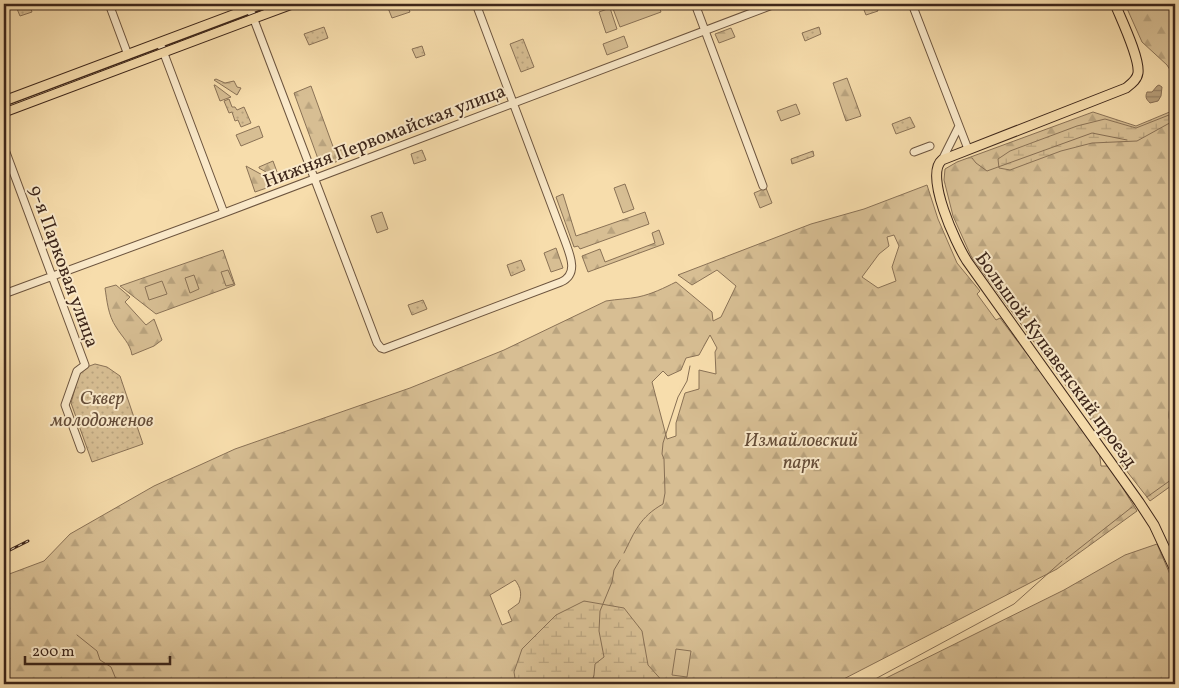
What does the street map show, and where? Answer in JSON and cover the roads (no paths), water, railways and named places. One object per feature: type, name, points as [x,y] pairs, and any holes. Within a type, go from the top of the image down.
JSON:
[{"type":"main road","points":[[4,112],[161,47],[249,6],[262,4]]},
{"type":"main road","points":[[4,101],[128,55],[161,47],[292,4]]},
{"type":"main road","points":[[942,160],[1126,88],[1135,80],[1138,73],[1137,62],[1115,4]]},
{"type":"main road","name":"Большой Купавенский проезд","points":[[942,160],[937,167],[938,180],[943,208],[956,243],[972,269],[1139,502],[1154,525],[1175,570]]},
{"type":"street","points":[[109,4],[128,55]]},
{"type":"street","points":[[249,6],[374,335],[381,348],[389,348],[561,282],[569,277],[572,272],[568,249],[476,4]]},
{"type":"street","points":[[695,4],[763,186]]},
{"type":"street","name":"Нижняя Первомайская улица","points":[[4,294],[315,179],[775,4]]},
{"type":"street","points":[[912,4],[968,149]]},
{"type":"street","points":[[161,47],[224,213]]},
{"type":"street","points":[[942,160],[959,126]]},
{"type":"street","points":[[914,152],[930,146]]},
{"type":"street","name":"9-я Парковая улица","points":[[4,147],[85,365],[77,371],[65,405],[81,449]]},
{"type":"waterway","points":[[972,158],[987,171],[1092,133],[1127,140]]},
{"type":"waterway","points":[[624,553],[643,519],[663,504],[665,493],[663,443],[678,397],[687,381],[690,366]]},
{"type":"waterway","points":[[1147,497],[1175,477]]},
{"type":"waterway","points":[[1066,559],[1132,507]]},
{"type":"waterway","points":[[591,684],[595,664],[604,657],[599,631],[600,611],[612,582],[614,570],[620,560]]},
{"type":"waterway","points":[[866,684],[1014,604],[1062,561]]},
{"type":"waterway","points":[[77,635],[97,651],[100,660],[111,667],[118,684]]},
{"type":"tram line","points":[[4,108],[279,4]]},
{"type":"railway","points":[[4,553],[28,541]]},
{"type":"park label","name":"Сквер молодоженов","points":[[102,408]]},
{"type":"park label","name":"Измайловский парк","points":[[801,450]]}]
